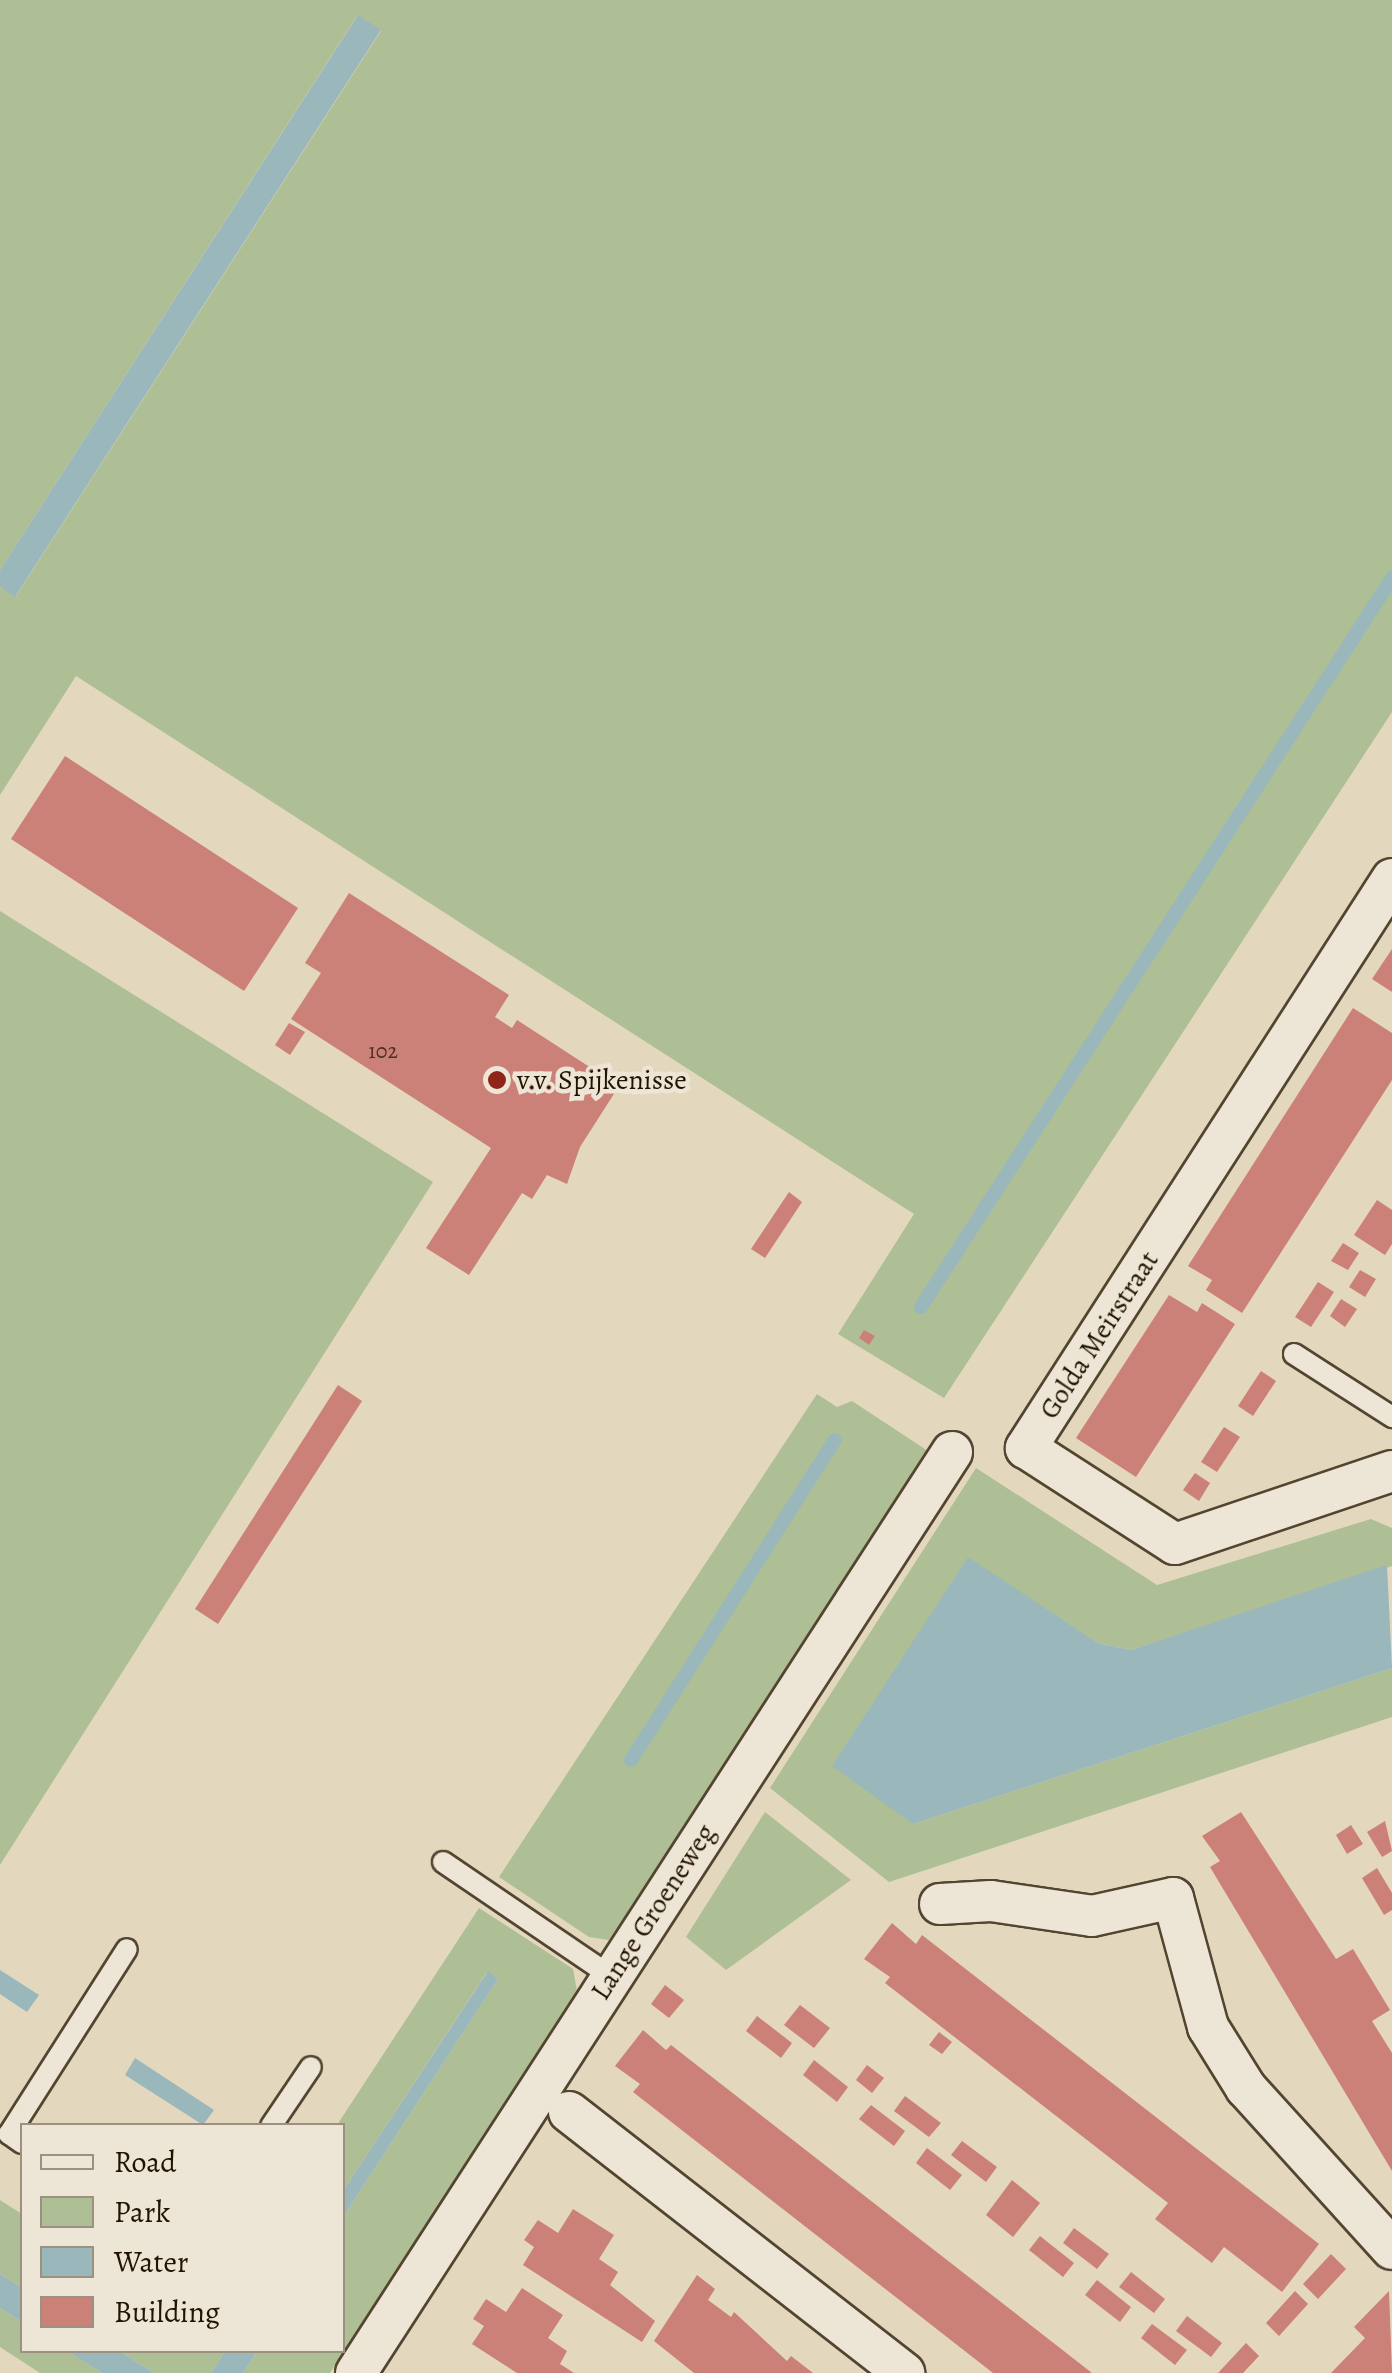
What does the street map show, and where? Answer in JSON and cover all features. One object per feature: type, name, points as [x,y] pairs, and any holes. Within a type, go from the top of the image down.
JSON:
[{"type":"street","name":"Golda Meirstraat","points":[[1392,880],[1026,1448],[1175,1544],[1392,1471]]},
{"type":"street","name":"Lange Groeneweg","points":[[356,2373],[952,1452]]},
{"type":"street","points":[[940,1904],[991,1901],[1092,1916],[1173,1898],[1208,2027],[1246,2088],[1392,2248]]},
{"type":"street","points":[[569,2112],[904,2373]]},
{"type":"lane","points":[[1294,1354],[1392,1417]]},
{"type":"lane","points":[[443,1862],[611,1976]]},
{"type":"lane","points":[[10,2135],[127,1949]]},
{"type":"lane","points":[[273,2123],[311,2066]]},
{"type":"green space","points":[[0,0],[1392,0],[1392,712],[944,1398],[838,1334],[914,1214],[76,676],[0,795],[0,587],[16,596],[381,31],[357,16],[0,570]]},
{"type":"green space","points":[[0,911],[433,1182],[0,1865]]},
{"type":"green space","points":[[817,1394],[837,1407],[852,1401],[934,1455],[630,1928],[621,1923],[609,1940],[589,1937],[499,1877]]},
{"type":"green space","points":[[976,1468],[1157,1585],[1371,1519],[1392,1528],[1392,1566],[1131,1650],[1098,1643],[968,1558],[913,1824],[1392,1668],[1392,1717],[889,1882],[770,1788]]},
{"type":"green space","points":[[765,1812],[851,1880],[726,1970],[686,1937]]},
{"type":"green space","points":[[479,1908],[573,1969],[577,1991],[345,2350],[345,2214],[498,1979],[487,1972],[345,2188],[345,2123],[338,2123]]},
{"type":"green space","points":[[0,2200],[20,2213],[20,2287],[0,2274]]},
{"type":"green space","points":[[0,2308],[20,2321],[20,2353],[70,2353],[102,2373],[40,2373],[0,2347]]},
{"type":"green space","points":[[122,2353],[224,2353],[211,2373],[154,2373]]},
{"type":"green space","points":[[256,2353],[343,2353],[330,2373],[243,2373]]},
{"type":"water","points":[[358,15],[381,30],[15,597],[0,587],[0,570]]},
{"type":"water","points":[[968,1557],[1098,1643],[1131,1650],[1387,1565],[1392,1668],[913,1824],[832,1766]]},
{"type":"water","points":[[0,1970],[39,1995],[27,2012],[0,1994]]},
{"type":"water","points":[[488,1971],[498,1979],[345,2214],[345,2188]]},
{"type":"water","points":[[135,2058],[214,2110],[204,2123],[200,2123],[125,2075]]},
{"type":"water","points":[[0,2274],[20,2287],[20,2321],[0,2308]]},
{"type":"water","points":[[70,2353],[122,2353],[154,2373],[102,2373]]},
{"type":"water","points":[[223,2353],[256,2353],[243,2373],[211,2373]]},
{"type":"building","points":[[65,756],[298,908],[244,991],[11,839]]},
{"type":"building","name":"v.v. Spijkenisse","points":[[349,893],[509,995],[495,1017],[512,1028],[517,1020],[619,1086],[580,1147],[567,1184],[547,1175],[532,1199],[522,1193],[469,1275],[426,1248],[491,1148],[291,1019],[321,973],[305,963]]},
{"type":"building","points":[[1392,949],[1392,992],[1372,979]]},
{"type":"building","points":[[1353,1008],[1392,1033],[1392,1080],[1242,1313],[1206,1290],[1212,1280],[1188,1266]]},
{"type":"building","points":[[289,1023],[305,1032],[290,1055],[275,1045]]},
{"type":"building","points":[[789,1192],[802,1202],[765,1258],[751,1249]]},
{"type":"building","points":[[1377,1200],[1392,1210],[1392,1244],[1385,1255],[1354,1235]]},
{"type":"building","points":[[1343,1243],[1359,1253],[1348,1270],[1331,1261]]},
{"type":"building","points":[[1360,1270],[1376,1279],[1365,1297],[1349,1287]]},
{"type":"building","points":[[1318,1282],[1334,1292],[1311,1327],[1295,1317]]},
{"type":"building","points":[[1169,1295],[1197,1312],[1202,1303],[1235,1324],[1136,1477],[1076,1438]]},
{"type":"building","points":[[1341,1299],[1357,1309],[1345,1327],[1330,1316]]},
{"type":"building","points":[[864,1330],[875,1336],[869,1345],[859,1338]]},
{"type":"building","points":[[1261,1371],[1276,1381],[1253,1416],[1238,1406]]},
{"type":"building","points":[[338,1385],[362,1401],[218,1624],[195,1609]]},
{"type":"building","points":[[1224,1427],[1240,1437],[1217,1472],[1201,1462]]},
{"type":"building","points":[[1195,1473],[1210,1483],[1199,1501],[1183,1490]]},
{"type":"building","points":[[1241,1812],[1336,1959],[1353,1949],[1390,2010],[1372,2021],[1392,2053],[1392,2171],[1210,1867],[1220,1861],[1202,1836]]},
{"type":"building","points":[[1385,1821],[1392,1851],[1382,1857],[1367,1832]]},
{"type":"building","points":[[1351,1825],[1363,1844],[1347,1854],[1336,1835]]},
{"type":"building","points":[[1377,1868],[1392,1893],[1392,1910],[1384,1915],[1362,1878]]},
{"type":"building","points":[[892,1923],[916,1944],[922,1935],[1319,2244],[1282,2292],[1224,2247],[1212,2263],[1155,2219],[1168,2203],[885,1983],[890,1977],[864,1959]]},
{"type":"building","points":[[665,1985],[684,2000],[669,2018],[651,2004]]},
{"type":"building","points":[[800,2005],[830,2028],[814,2048],[784,2025]]},
{"type":"building","points":[[757,2016],[792,2043],[781,2058],[746,2031]]},
{"type":"building","points":[[643,2030],[666,2050],[671,2045],[1092,2373],[993,2373],[633,2092],[640,2084],[615,2066]]},
{"type":"building","points":[[939,2032],[952,2042],[942,2054],[929,2045]]},
{"type":"building","points":[[814,2060],[848,2087],[837,2102],[803,2075]]},
{"type":"building","points":[[867,2065],[884,2078],[872,2093],[856,2080]]},
{"type":"building","points":[[905,2096],[941,2123],[929,2137],[894,2111]]},
{"type":"building","points":[[871,2105],[905,2131],[894,2146],[859,2119]]},
{"type":"building","points":[[962,2141],[997,2167],[986,2182],[951,2155]]},
{"type":"building","points":[[927,2148],[962,2175],[950,2190],[916,2163]]},
{"type":"building","points":[[1012,2180],[1040,2203],[1013,2237],[986,2215]]},
{"type":"building","points":[[573,2209],[614,2235],[599,2259],[618,2272],[610,2285],[655,2321],[642,2342],[523,2265],[534,2247],[524,2240],[538,2220],[558,2233]]},
{"type":"building","points":[[1074,2228],[1109,2254],[1097,2269],[1063,2243]]},
{"type":"building","points":[[1040,2236],[1074,2263],[1063,2277],[1029,2250]]},
{"type":"building","points":[[1331,2254],[1346,2269],[1318,2299],[1303,2284]]},
{"type":"building","points":[[1131,2272],[1165,2299],[1154,2313],[1119,2287]]},
{"type":"building","points":[[697,2275],[715,2289],[708,2300],[731,2317],[734,2312],[787,2361],[791,2356],[813,2373],[694,2373],[654,2341]]},
{"type":"building","points":[[1097,2280],[1131,2307],[1120,2322],[1085,2295]]},
{"type":"building","points":[[522,2288],[563,2315],[548,2338],[567,2351],[560,2364],[574,2373],[517,2373],[472,2344],[484,2326],[473,2319],[486,2299],[506,2312]]},
{"type":"building","points":[[1295,2291],[1308,2304],[1279,2336],[1266,2323]]},
{"type":"building","points":[[1389,2291],[1392,2373],[1331,2373],[1365,2338],[1354,2327]]},
{"type":"building","points":[[1187,2316],[1222,2343],[1211,2357],[1176,2331]]},
{"type":"building","points":[[1152,2324],[1187,2350],[1175,2365],[1141,2338]]},
{"type":"building","points":[[1246,2343],[1259,2356],[1243,2373],[1218,2373]]},
{"type":"waterway","points":[[921,1307],[1392,578]]},
{"type":"waterway","points":[[631,1760],[835,1440]]},
{"type":"place","name":"v.v. Spijkenisse","points":[[497,1080]]}]
